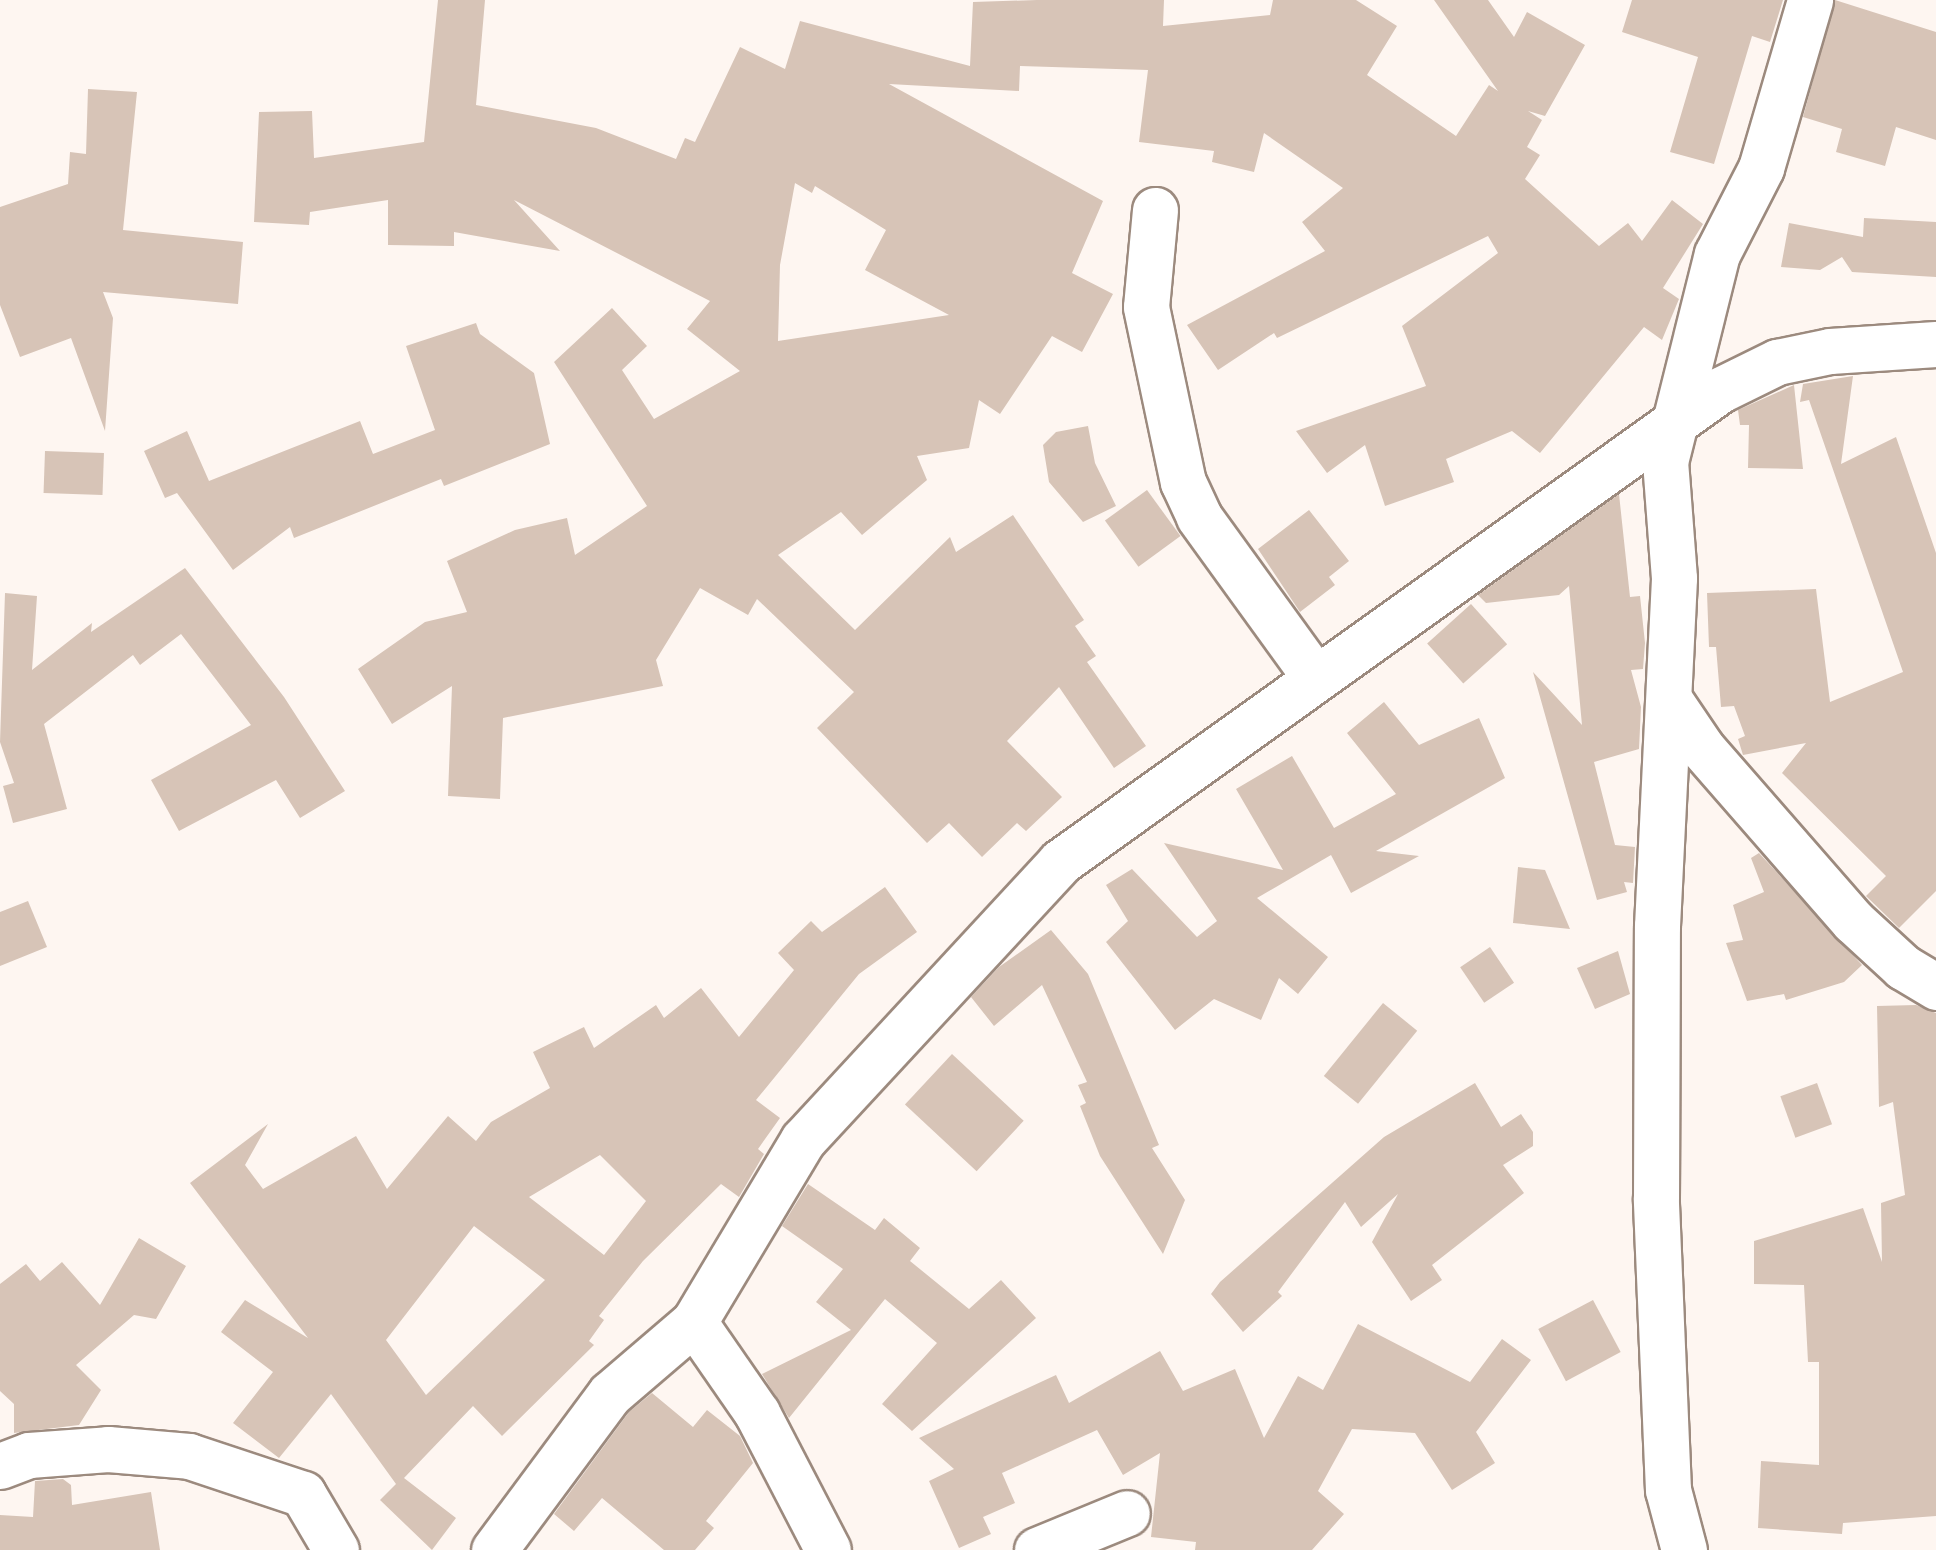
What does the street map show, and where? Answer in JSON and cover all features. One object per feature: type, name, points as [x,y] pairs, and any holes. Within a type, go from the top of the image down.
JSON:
[{"type":"street","points":[[1684,1550],[1668,1490],[1670,1414],[1656,1198],[1657,926],[1671,702],[1674,578],[1665,462],[1670,425],[1717,254],[1761,168],[1810,0]]},
{"type":"street","points":[[1155,210],[1146,307],[1183,482],[1199,516],[1314,676]]},
{"type":"street","points":[[494,1550],[610,1394],[694,1322],[803,1140],[1060,862],[1314,676],[1670,425],[1777,362],[1830,350],[1936,344]]},
{"type":"street","points":[[1671,702],[1702,748],[1853,921],[1902,967],[1936,987]]},
{"type":"street","points":[[694,1322],[757,1413],[828,1550]]},
{"type":"street","points":[[0,1466],[29,1455],[108,1448],[189,1456],[303,1494],[336,1550]]},
{"type":"street","points":[[1037,1550],[1127,1513]]},
{"type":"building","points":[[438,0],[485,0],[476,105],[596,128],[676,159],[685,138],[695,142],[740,47],[785,69],[800,21],[970,66],[973,2],[1037,0],[1164,0],[1163,26],[1270,15],[1273,0],[1356,0],[1397,26],[1367,75],[1456,136],[1489,85],[1498,91],[1434,0],[1488,0],[1514,37],[1527,12],[1585,45],[1545,116],[1528,111],[1542,120],[1527,147],[1540,155],[1525,179],[1599,246],[1628,223],[1642,241],[1672,200],[1703,224],[1663,288],[1679,299],[1662,340],[1644,327],[1540,453],[1512,431],[1446,459],[1454,482],[1385,506],[1365,445],[1327,473],[1296,431],[1426,386],[1402,326],[1498,253],[1488,236],[1277,338],[1274,333],[1218,370],[1187,325],[1325,251],[1302,222],[1343,188],[1264,133],[1254,172],[1212,162],[1214,151],[1139,142],[1148,70],[1020,66],[1019,91],[889,84],[1103,201],[1072,273],[1113,294],[1082,352],[1052,336],[1000,414],[979,400],[969,448],[917,456],[927,480],[862,535],[841,512],[778,555],[855,630],[950,537],[956,552],[1013,515],[1084,620],[1075,626],[1096,656],[1087,662],[1146,746],[1114,768],[1059,687],[1007,741],[1062,797],[1026,831],[1017,823],[982,857],[949,823],[927,843],[817,728],[854,692],[757,599],[748,615],[700,588],[656,660],[663,686],[503,718],[500,799],[448,796],[452,686],[392,724],[358,669],[425,622],[467,612],[447,561],[515,530],[567,518],[575,555],[647,506],[554,362],[612,308],[647,346],[622,370],[654,419],[740,371],[687,329],[710,301],[514,200],[560,251],[454,232],[454,246],[388,245],[388,200],[310,212],[309,225],[254,222],[259,112],[312,111],[314,158],[424,142]],"holes":[[[795,183],[812,193],[815,186],[886,230],[865,270],[949,315],[778,341],[780,265]]]},
{"type":"building","points":[[1632,0],[1783,0],[1770,42],[1752,36],[1714,164],[1670,152],[1698,57],[1622,32]]},
{"type":"building","points":[[1835,0],[1936,32],[1936,140],[1896,127],[1885,166],[1836,152],[1842,129],[1803,117]]},
{"type":"building","points":[[88,89],[137,92],[123,230],[243,242],[238,304],[103,292],[113,318],[105,431],[71,338],[20,357],[0,305],[0,207],[68,184],[70,152],[86,154]]},
{"type":"building","points":[[1864,218],[1936,222],[1936,277],[1852,272],[1842,257],[1820,270],[1781,267],[1789,223],[1863,237]]},
{"type":"building","points":[[476,323],[480,334],[534,373],[550,444],[444,486],[441,479],[294,538],[290,527],[233,570],[177,493],[165,498],[144,451],[187,431],[209,481],[360,421],[373,454],[435,430],[406,346]]},
{"type":"building","points":[[1853,376],[1841,464],[1896,437],[1936,553],[1936,891],[1899,928],[1866,896],[1886,876],[1782,773],[1806,743],[1743,755],[1738,739],[1745,736],[1734,706],[1721,707],[1716,647],[1709,647],[1707,593],[1816,589],[1830,702],[1903,672],[1809,400],[1800,402],[1803,384]]},
{"type":"building","points":[[1794,385],[1803,469],[1748,468],[1749,425],[1740,425],[1738,410]]},
{"type":"building","points":[[1088,426],[1095,463],[1116,506],[1083,522],[1049,482],[1043,445],[1056,432]]},
{"type":"building","points":[[45,451],[104,453],[102,495],[44,493]]},
{"type":"building","points":[[1147,490],[1181,536],[1138,567],[1105,521]]},
{"type":"building","points":[[1619,494],[1630,597],[1640,596],[1645,643],[1643,669],[1631,670],[1641,707],[1639,749],[1594,762],[1615,845],[1635,847],[1633,883],[1624,882],[1627,892],[1597,900],[1533,672],[1582,725],[1569,586],[1559,595],[1486,603],[1478,595]]},
{"type":"building","points":[[1309,510],[1349,561],[1329,577],[1335,585],[1300,612],[1258,549]]},
{"type":"building","points":[[185,568],[284,697],[345,791],[300,818],[276,780],[179,831],[151,780],[251,725],[181,634],[140,665],[133,655],[44,724],[67,809],[13,823],[3,786],[14,783],[0,742],[5,593],[37,596],[32,670],[92,623],[91,632]]},
{"type":"building","points":[[1471,604],[1507,644],[1463,684],[1427,643]]},
{"type":"building","points":[[1384,702],[1419,745],[1479,718],[1505,778],[1376,851],[1419,856],[1351,893],[1331,855],[1257,898],[1328,957],[1298,994],[1279,978],[1261,1020],[1214,999],[1175,1030],[1106,942],[1128,921],[1106,885],[1132,869],[1197,937],[1217,921],[1164,843],[1283,870],[1236,789],[1292,756],[1334,828],[1396,794],[1347,733]]},
{"type":"building","points":[[1759,853],[1862,965],[1844,982],[1786,1000],[1784,994],[1747,1001],[1726,943],[1743,940],[1733,905],[1764,892],[1751,858]]},
{"type":"building","points":[[1518,867],[1545,870],[1570,929],[1513,923]]},
{"type":"building","points":[[885,887],[917,932],[859,974],[756,1100],[780,1118],[758,1149],[764,1154],[739,1197],[721,1184],[643,1261],[599,1316],[604,1320],[589,1341],[594,1345],[502,1436],[473,1406],[404,1478],[456,1518],[432,1550],[380,1500],[396,1484],[331,1394],[279,1458],[233,1423],[273,1372],[221,1332],[245,1300],[308,1338],[190,1183],[268,1124],[245,1165],[263,1189],[356,1136],[387,1189],[448,1116],[476,1141],[491,1122],[550,1088],[533,1052],[584,1027],[594,1048],[656,1005],[664,1018],[701,988],[739,1037],[794,970],[778,953],[811,921],[822,932]],"holes":[[[600,1155],[646,1201],[604,1255],[529,1197]],[[474,1226],[545,1280],[426,1395],[386,1340]]]},
{"type":"building","points":[[28,901],[47,947],[0,966],[0,912]]},
{"type":"building","points":[[1051,930],[1088,974],[1159,1145],[1152,1148],[1185,1200],[1163,1254],[1100,1156],[1080,1106],[1086,1103],[1078,1085],[1087,1082],[1042,985],[994,1026],[971,997],[999,967]]},
{"type":"building","points":[[1490,947],[1514,983],[1484,1003],[1460,967]]},
{"type":"building","points":[[1618,951],[1630,994],[1595,1009],[1577,968]]},
{"type":"building","points":[[1383,1003],[1417,1031],[1358,1104],[1324,1076]]},
{"type":"building","points":[[1916,1005],[1936,1013],[1936,1516],[1843,1523],[1842,1534],[1758,1528],[1761,1461],[1819,1465],[1819,1362],[1808,1362],[1804,1285],[1754,1284],[1754,1241],[1863,1208],[1882,1262],[1881,1203],[1905,1195],[1893,1102],[1879,1107],[1877,1006]]},
{"type":"building","points":[[952,1054],[1024,1121],[977,1171],[905,1104]]},
{"type":"building","points":[[1475,1083],[1501,1127],[1521,1114],[1533,1132],[1533,1146],[1503,1165],[1524,1193],[1432,1265],[1442,1280],[1411,1301],[1372,1242],[1398,1194],[1361,1227],[1345,1202],[1278,1292],[1282,1296],[1243,1332],[1211,1294],[1220,1282],[1384,1137]]},
{"type":"building","points":[[1817,1083],[1832,1124],[1795,1138],[1780,1096]]},
{"type":"building","points":[[808,1184],[875,1230],[884,1218],[920,1248],[910,1261],[969,1309],[1001,1280],[1036,1318],[912,1431],[882,1404],[937,1343],[885,1299],[789,1418],[762,1374],[851,1330],[816,1302],[843,1269],[782,1226]]},
{"type":"building","points":[[139,1238],[186,1266],[156,1319],[134,1315],[76,1365],[101,1390],[79,1425],[14,1433],[14,1404],[0,1391],[0,1284],[26,1264],[40,1281],[62,1262],[100,1305]]},
{"type":"building","points":[[1593,1300],[1621,1352],[1566,1381],[1538,1329]]},
{"type":"building","points":[[1358,1324],[1470,1382],[1502,1339],[1531,1360],[1476,1432],[1495,1463],[1452,1490],[1415,1433],[1352,1429],[1318,1491],[1344,1514],[1312,1550],[1195,1550],[1196,1542],[1151,1537],[1160,1453],[1123,1475],[1097,1430],[1002,1473],[1015,1503],[983,1517],[991,1534],[959,1548],[929,1481],[954,1469],[919,1438],[1056,1375],[1069,1403],[1160,1351],[1183,1391],[1235,1369],[1264,1438],[1298,1376],[1323,1390]]},
{"type":"building","points":[[652,1393],[693,1427],[707,1410],[740,1436],[753,1463],[706,1521],[714,1528],[695,1550],[664,1550],[602,1498],[574,1531],[554,1514],[629,1412]]},
{"type":"building","points":[[63,1479],[71,1485],[72,1505],[151,1492],[160,1550],[0,1550],[0,1515],[33,1517],[35,1481]]}]
